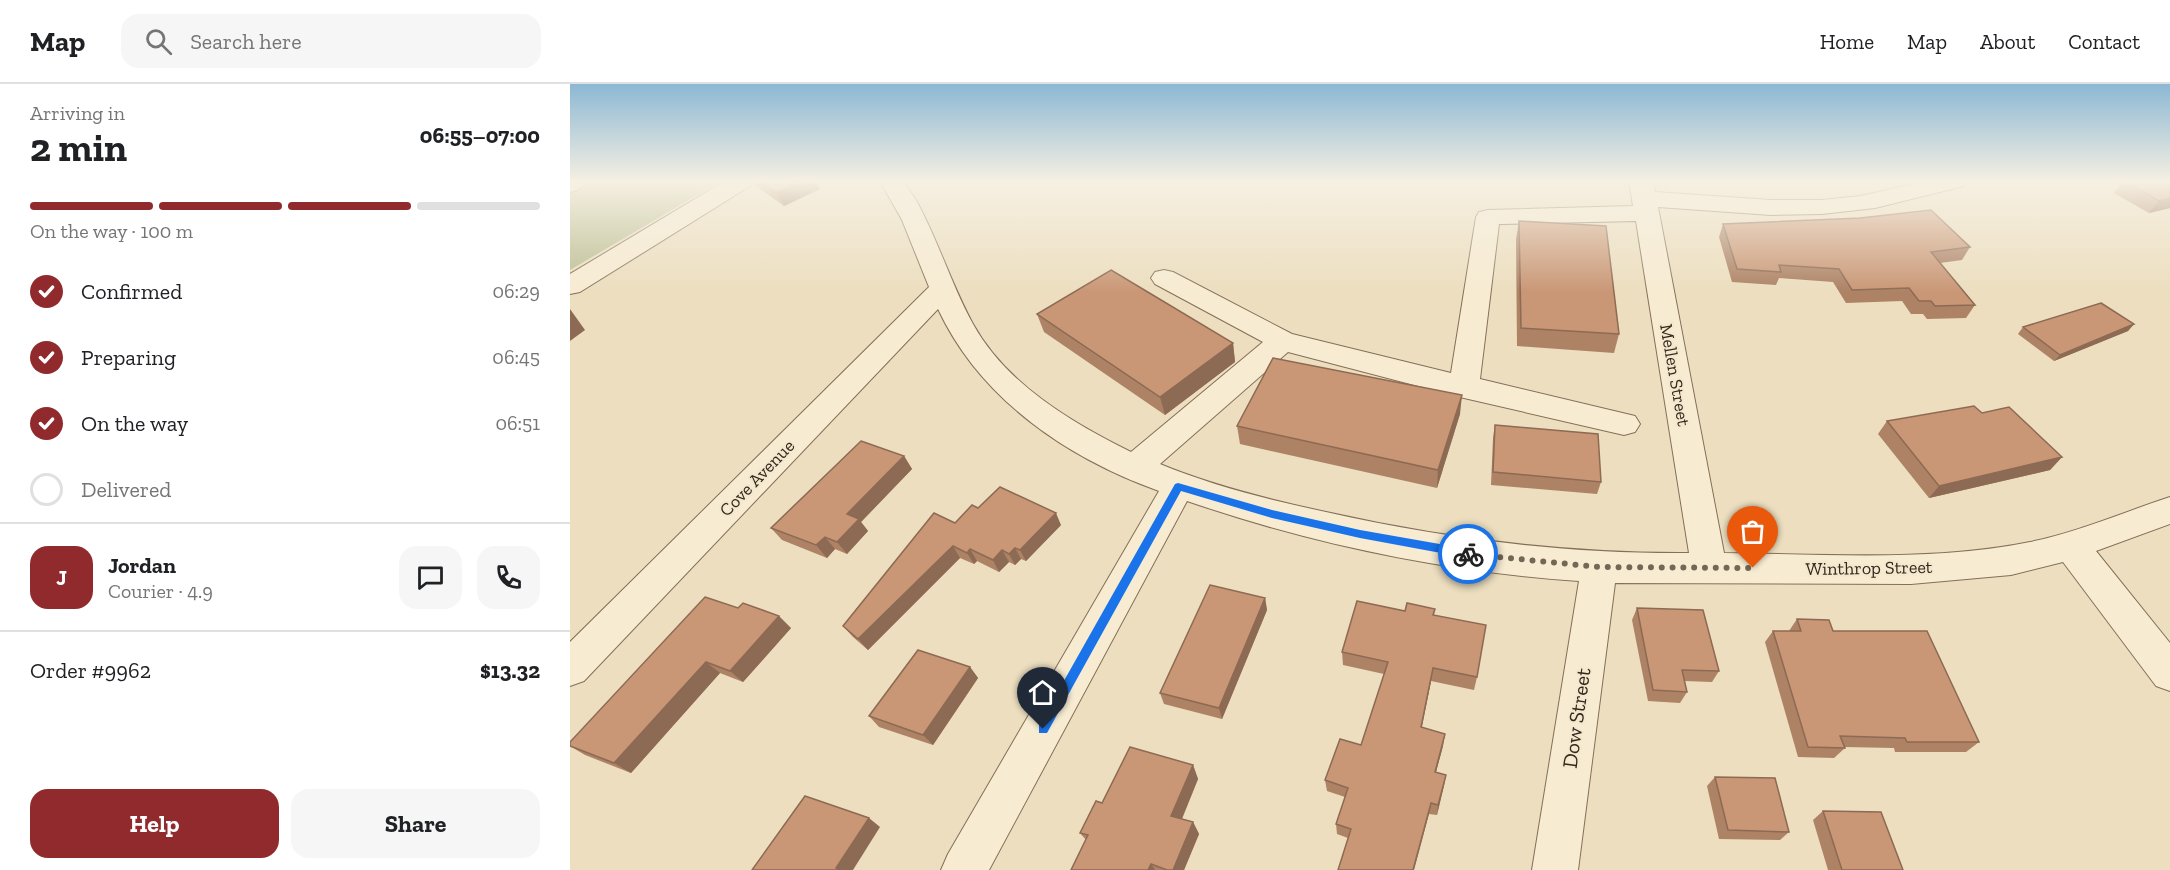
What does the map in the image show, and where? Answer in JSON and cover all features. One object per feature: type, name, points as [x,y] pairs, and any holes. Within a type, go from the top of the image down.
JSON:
[{"type":"street","points":[[570,286],[683,218]]},
{"type":"street","name":"Winthrop Street","points":[[914,218],[943,288],[971,344],[993,372],[1025,402],[1070,436],[1135,467],[1178,486],[1272,514],[1382,539],[1494,558],[1599,567],[1883,571],[2013,559],[2071,546],[2170,510]]},
{"type":"street","points":[[1464,387],[1488,218],[1490,218]]},
{"type":"street","name":"Mellen Street","points":[[1647,218],[1709,568]]},
{"type":"street","points":[[1164,278],[1283,341],[1464,387],[1624,424]]},
{"type":"street","name":"Cove Avenue","points":[[570,668],[943,288]]},
{"type":"street","points":[[1135,467],[1283,341]]},
{"type":"street","points":[[964,870],[1178,486]]},
{"type":"street","points":[[2071,546],[2170,673]]},
{"type":"street","name":"Dow Street","points":[[1555,870],[1599,567]]},
{"type":"green space","points":[[570,218],[659,218],[570,270]]},
{"type":"building","points":[[1860,218],[1939,218],[1970,247],[1931,252],[1975,305],[1935,306],[1931,301],[1919,301],[1909,288],[1852,290],[1839,269],[1779,265],[1781,272],[1737,269],[1723,224]]},
{"type":"building","points":[[1519,221],[1606,226],[1619,334],[1521,328]]},
{"type":"building","points":[[1111,270],[1233,343],[1160,397],[1037,314]]},
{"type":"building","points":[[2101,303],[2134,324],[2060,355],[2023,327]]},
{"type":"building","points":[[1273,358],[1462,395],[1438,470],[1237,426]]},
{"type":"building","points":[[1974,406],[1982,413],[2009,407],[2062,457],[1939,486],[1887,421]]},
{"type":"building","points":[[1495,425],[1598,434],[1601,482],[1493,472]]},
{"type":"building","points":[[861,441],[904,456],[847,514],[859,519],[837,542],[825,537],[816,545],[771,528]]},
{"type":"building","points":[[1000,487],[1056,513],[1020,550],[1015,548],[1009,554],[1002,550],[993,560],[970,549],[967,553],[953,546],[858,639],[843,626],[934,513],[955,523],[972,505],[978,508]]},
{"type":"building","points":[[1210,585],[1265,598],[1219,708],[1160,693]]},
{"type":"building","points":[[705,597],[738,608],[743,603],[779,616],[730,671],[706,662],[614,763],[570,746],[570,742]]},
{"type":"building","points":[[1357,601],[1405,611],[1407,603],[1435,609],[1433,615],[1486,625],[1477,677],[1433,668],[1421,727],[1445,734],[1435,772],[1446,775],[1438,805],[1431,803],[1413,870],[1338,870],[1351,829],[1336,824],[1348,788],[1325,780],[1340,739],[1361,745],[1388,662],[1342,652]]},
{"type":"building","points":[[1637,608],[1703,610],[1719,671],[1682,670],[1687,692],[1653,690]]},
{"type":"building","points":[[1797,619],[1829,620],[1833,631],[1927,631],[1979,742],[1907,742],[1905,738],[1840,736],[1845,748],[1808,747],[1773,631],[1801,631]]},
{"type":"building","points":[[918,650],[970,667],[923,735],[869,716]]},
{"type":"building","points":[[1130,747],[1193,765],[1171,816],[1193,822],[1173,870],[1151,864],[1148,870],[1071,870],[1088,835],[1080,833],[1096,801],[1102,803]]},
{"type":"building","points":[[1715,777],[1775,778],[1789,832],[1728,830]]},
{"type":"building","points":[[805,796],[869,818],[836,868],[840,870],[752,870]]},
{"type":"building","points":[[1823,811],[1881,812],[1903,870],[1842,870]]},
{"type":"way so far","points":[[1468,554],[1599,567],[1753,568]]},
{"type":"route","points":[[1043,729],[1178,486],[1272,514],[1382,539],[1468,554]]}]
